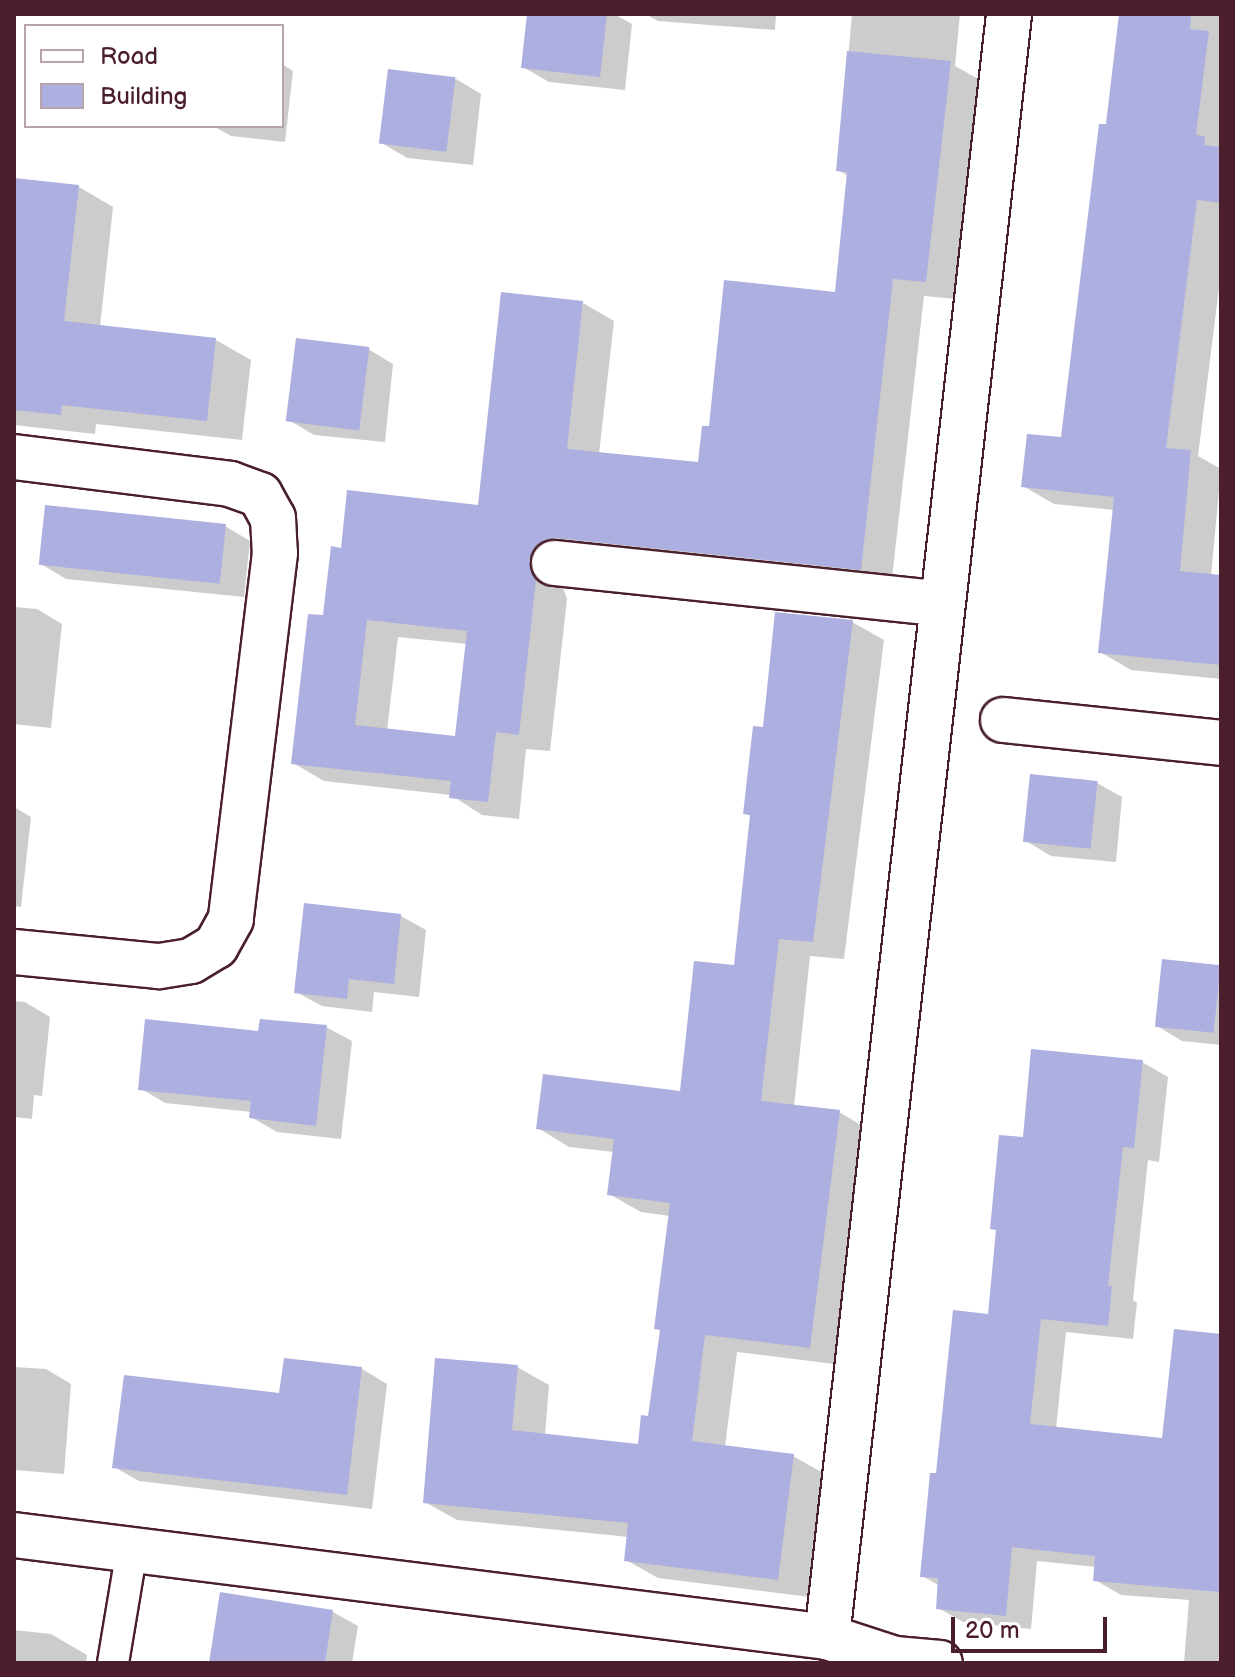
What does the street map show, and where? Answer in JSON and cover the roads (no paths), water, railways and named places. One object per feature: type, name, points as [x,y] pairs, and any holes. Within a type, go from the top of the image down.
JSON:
[{"type":"street","points":[[826,1650],[1009,14]]},
{"type":"street","points":[[14,457],[240,487],[260,495],[273,518],[275,553],[231,919],[216,946],[191,961],[158,966],[14,952]]},
{"type":"street","points":[[554,563],[941,604]]},
{"type":"street","points":[[1003,720],[1221,743]]},
{"type":"street","points":[[14,1535],[132,1549],[826,1650],[940,1663]]},
{"type":"lane","points":[[113,1663],[132,1549]]}]
